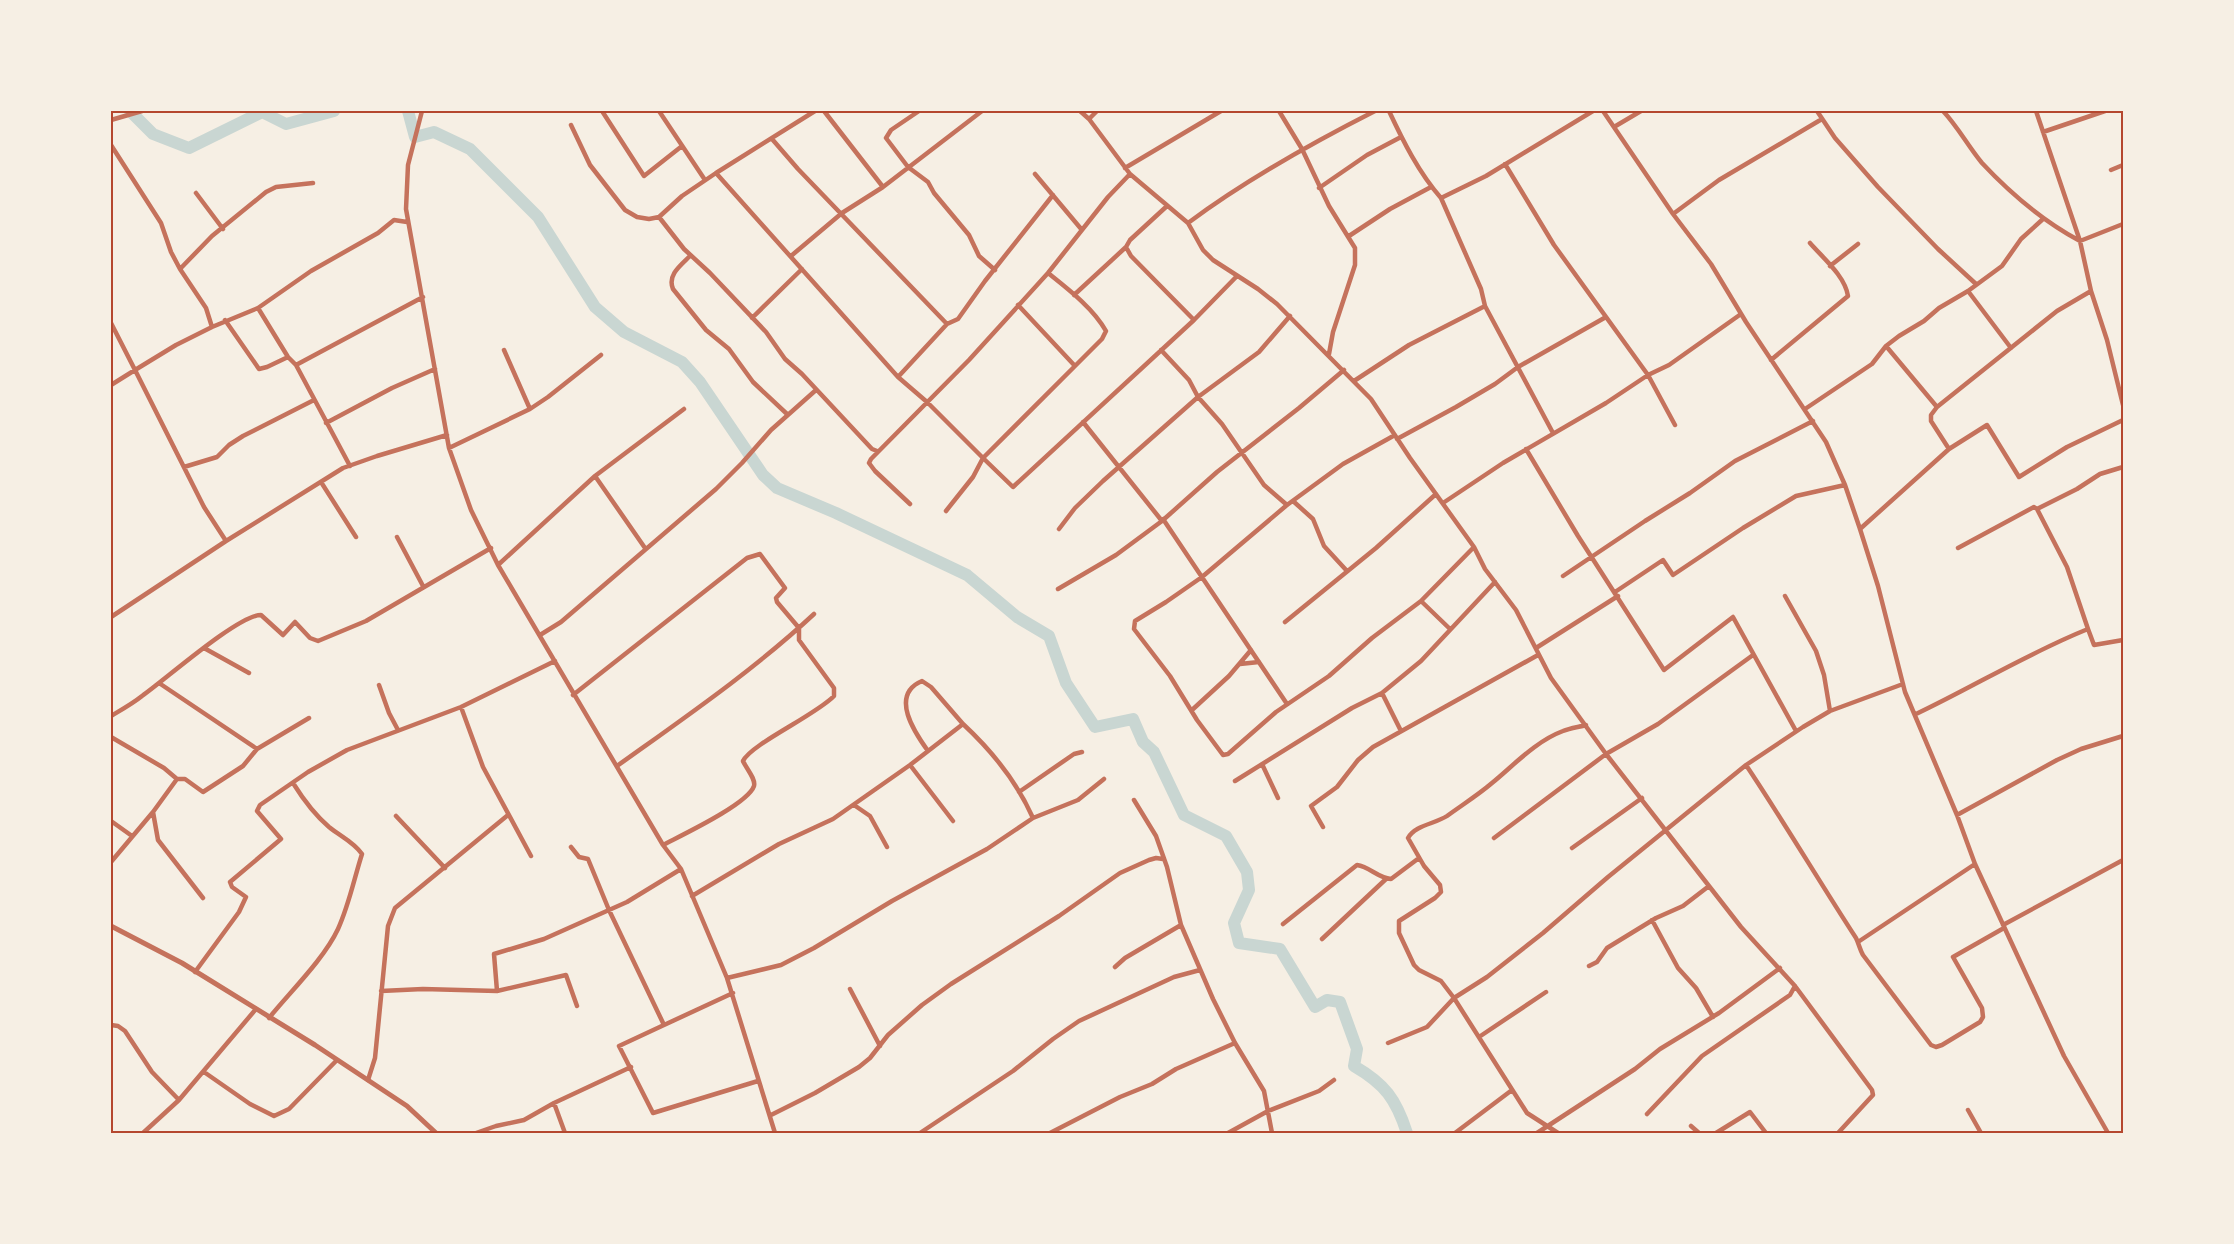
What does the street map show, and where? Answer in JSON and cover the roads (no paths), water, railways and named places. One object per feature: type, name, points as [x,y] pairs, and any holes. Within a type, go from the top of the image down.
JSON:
[{"type":"street","points":[[111,120],[142,111]]},
{"type":"street","points":[[422,111],[408,165],[407,222],[423,297],[449,448],[471,510],[498,565],[573,696],[663,845],[681,869],[728,978],[758,1081],[771,1115],[774,1133]]},
{"type":"street","points":[[602,111],[644,176],[682,146]]},
{"type":"street","points":[[659,111],[705,180]]},
{"type":"street","points":[[571,125],[591,165],[626,210],[637,217],[659,217],[682,196],[716,172],[815,111]]},
{"type":"street","points":[[824,111],[883,187]]},
{"type":"street","points":[[919,111],[891,130],[886,138],[908,167],[928,182],[934,193],[969,236],[979,256],[995,270]]},
{"type":"street","points":[[791,256],[842,213],[883,187],[982,111]]},
{"type":"street","points":[[1080,111],[1089,119],[1130,174],[1188,223],[1203,250],[1213,260],[1258,289],[1290,316],[1371,399],[1474,547],[1485,569],[1516,610],[1551,678],[1606,754],[1741,927],[1795,986],[1872,1090],[1873,1095],[1870,1100],[1838,1133]]},
{"type":"street","points":[[1089,119],[1097,111]]},
{"type":"street","points":[[1125,168],[1221,111]]},
{"type":"street","points":[[1279,111],[1302,149],[1319,188],[1355,249],[1355,265],[1333,332],[1329,354]]},
{"type":"street","points":[[1188,223],[1224,196],[1302,149],[1375,111]]},
{"type":"street","points":[[1389,111],[1401,137],[1431,187],[1441,198],[1485,306],[1553,433]]},
{"type":"street","points":[[1441,198],[1505,164],[1593,111]]},
{"type":"street","points":[[1603,111],[1673,214],[1711,264],[1740,314],[1826,442],[1845,485],[1860,529],[1878,586],[1903,684],[1975,864],[2064,1056],[2108,1133]]},
{"type":"street","points":[[1614,127],[1641,111]]},
{"type":"street","points":[[1817,111],[1835,138],[1878,187],[1938,249],[1976,284]]},
{"type":"street","points":[[1943,111],[1983,163],[2043,219],[2080,241]]},
{"type":"street","points":[[2036,111],[2080,241],[2091,291],[2107,340],[2123,405]]},
{"type":"street","points":[[2043,132],[2104,111]]},
{"type":"street","points":[[1673,214],[1719,180],[1822,118]]},
{"type":"street","points":[[1319,188],[1367,155],[1401,137]]},
{"type":"street","points":[[772,139],[947,324]]},
{"type":"street","points":[[111,145],[161,223],[180,269],[206,308],[212,327]]},
{"type":"street","points":[[675,153],[687,154]]},
{"type":"street","points":[[1505,164],[1554,245],[1648,375],[1675,425]]},
{"type":"street","points":[[2111,170],[2123,165]]},
{"type":"street","points":[[716,172],[898,377],[927,402],[1013,487],[1194,320],[1237,276]]},
{"type":"street","points":[[1035,174],[1082,230]]},
{"type":"street","points":[[910,504],[874,471],[869,463],[1048,273],[1108,197],[1130,174]]},
{"type":"street","points":[[180,269],[212,236],[266,192],[276,188],[314,183]]},
{"type":"street","points":[[1348,236],[1390,209],[1431,187]]},
{"type":"street","points":[[196,193],[223,229]]},
{"type":"street","points":[[898,377],[947,324],[958,319],[1053,195]]},
{"type":"street","points":[[1074,295],[1167,206]]},
{"type":"street","points":[[659,217],[690,256],[710,273],[766,332],[785,359],[877,452]]},
{"type":"street","points":[[1805,409],[1872,364],[1886,346],[2002,266],[2020,239],[2043,219]]},
{"type":"street","points":[[111,385],[176,345],[225,320],[258,308],[311,271],[378,233],[394,220],[407,222]]},
{"type":"street","points":[[2080,241],[2123,224]]},
{"type":"street","points":[[1771,360],[1848,296],[1848,292],[1830,266],[1810,243]]},
{"type":"street","points":[[1830,266],[1858,244]]},
{"type":"street","points":[[1126,247],[1131,256],[1194,320]]},
{"type":"street","points":[[690,256],[672,276],[670,283],[673,289],[706,330],[729,349],[753,382],[788,414]]},
{"type":"street","points":[[752,318],[802,269]]},
{"type":"street","points":[[946,511],[973,477],[983,458],[1102,339],[1106,331],[1074,295],[1048,273]]},
{"type":"street","points":[[1968,291],[2012,348]]},
{"type":"street","points":[[1949,449],[1931,421],[1931,415],[1937,407],[2057,311],[2091,291]]},
{"type":"street","points":[[296,365],[423,297]]},
{"type":"street","points":[[1018,305],[1075,366]]},
{"type":"street","points":[[1354,381],[1409,345],[1485,306]]},
{"type":"street","points":[[258,308],[288,357],[296,365],[350,466]]},
{"type":"street","points":[[1443,503],[1526,449],[1606,404],[1648,375],[1669,365],[1740,314]]},
{"type":"street","points":[[1059,529],[1075,508],[1198,396],[1258,352],[1290,316]]},
{"type":"street","points":[[1474,547],[1421,601],[1329,676],[1287,704],[1228,754],[1223,755],[1197,720],[1170,676],[1134,629],[1133,623],[1202,577],[1287,505],[1343,464],[1465,401],[1518,367],[1606,317]]},
{"type":"street","points":[[225,320],[259,369],[267,368],[288,357]]},
{"type":"street","points":[[111,323],[204,507],[226,541]]},
{"type":"street","points":[[1886,346],[1937,407]]},
{"type":"street","points":[[504,350],[530,409]]},
{"type":"street","points":[[1161,350],[1190,380],[1198,396],[1222,424],[1264,485],[1287,505]]},
{"type":"street","points":[[449,448],[530,409],[601,355]]},
{"type":"street","points":[[326,423],[392,388],[435,369]]},
{"type":"street","points":[[1058,589],[1116,555],[1162,520],[1344,370]]},
{"type":"street","points":[[540,635],[561,622],[716,489],[788,414],[816,390]]},
{"type":"street","points":[[184,467],[217,457],[236,440],[314,400]]},
{"type":"street","points":[[498,565],[595,476],[684,410]]},
{"type":"street","points":[[1860,529],[1949,449],[1987,425],[2019,477],[2067,447],[2123,420]]},
{"type":"street","points":[[1563,576],[1690,494],[1735,462],[1813,421]]},
{"type":"street","points":[[1083,422],[1162,520],[1287,704]]},
{"type":"street","points":[[111,617],[226,541],[350,466],[447,435]]},
{"type":"street","points":[[1526,449],[1578,536],[1593,556],[1664,670],[1733,617],[1796,731]]},
{"type":"street","points":[[1958,548],[2015,516],[2034,507],[2037,509],[2077,489],[2100,474],[2123,467]]},
{"type":"street","points":[[595,476],[645,548]]},
{"type":"street","points":[[321,482],[356,537]]},
{"type":"street","points":[[1536,648],[1663,560],[1673,575],[1796,496],[1845,485]]},
{"type":"street","points":[[1285,622],[1347,572],[1436,494]]},
{"type":"street","points":[[1293,501],[1313,519],[1324,546],[1347,572]]},
{"type":"street","points":[[2037,509],[2067,567],[2094,645],[2123,640]]},
{"type":"street","points":[[397,537],[423,586]]},
{"type":"street","points":[[111,716],[159,684],[204,648],[248,618],[261,615],[283,635],[295,622],[310,638],[318,641],[366,621],[491,548]]},
{"type":"street","points":[[573,696],[692,600],[754,555],[760,554],[764,558],[785,588],[776,597],[777,602],[799,628],[800,640],[834,688],[834,696],[818,710],[755,748],[744,758],[743,761],[754,783],[753,788],[745,797],[731,808],[663,845]]},
{"type":"street","points":[[1235,781],[1352,708],[1382,693],[1421,660],[1495,582]]},
{"type":"street","points":[[1785,596],[1816,651],[1824,675],[1830,711]]},
{"type":"street","points":[[1421,601],[1450,629]]},
{"type":"street","points":[[617,766],[740,676],[814,614]]},
{"type":"street","points":[[1916,714],[1963,692],[2056,641],[2088,628]]},
{"type":"street","points":[[204,648],[249,673]]},
{"type":"street","points":[[1192,710],[1240,664],[1251,650]]},
{"type":"street","points":[[1323,827],[1311,806],[1337,787],[1358,760],[1401,731],[1538,655]]},
{"type":"street","points":[[1494,838],[1606,754],[1658,724],[1753,655]]},
{"type":"street","points":[[195,972],[239,912],[246,897],[232,887],[230,882],[281,839],[258,811],[258,807],[274,794],[331,758],[461,707],[555,662]]},
{"type":"street","points":[[1240,664],[1259,662]]},
{"type":"street","points":[[928,751],[913,728],[906,710],[907,698],[922,681],[931,687],[993,754],[1034,819]]},
{"type":"street","points":[[159,684],[257,749]]},
{"type":"street","points":[[1388,1043],[1427,1027],[1454,998],[1544,933],[1666,829],[1746,765],[1830,711],[1903,684]]},
{"type":"street","points":[[379,685],[398,730]]},
{"type":"street","points":[[1382,693],[1401,731]]},
{"type":"street","points":[[461,707],[483,767],[531,856]]},
{"type":"street","points":[[111,862],[177,779],[185,778],[205,792],[243,766],[257,749],[309,718]]},
{"type":"street","points":[[692,896],[779,844],[813,830],[854,805],[963,723]]},
{"type":"street","points":[[1558,1133],[1527,1113],[1454,998],[1441,981],[1414,965],[1399,933],[1399,921],[1435,898],[1441,891],[1440,885],[1419,858],[1408,838],[1409,835],[1425,825],[1436,823],[1490,785],[1527,752],[1563,731],[1586,725]]},
{"type":"street","points":[[1957,815],[2057,760],[2081,749],[2123,736]]},
{"type":"street","points":[[111,737],[164,768],[177,779]]},
{"type":"street","points":[[1019,792],[1074,754],[1082,752]]},
{"type":"street","points":[[1262,764],[1278,798]]},
{"type":"street","points":[[910,765],[953,821]]},
{"type":"street","points":[[1746,765],[1787,826],[1834,907],[1858,942],[1863,955],[1931,1045],[1936,1047],[1980,1022],[1983,1017],[1982,1008],[1953,957],[2003,926],[2123,860]]},
{"type":"street","points":[[728,978],[781,965],[814,948],[892,901],[987,849],[1034,819],[1078,800],[1104,779]]},
{"type":"street","points":[[269,1018],[330,942],[338,928],[353,889],[362,854],[357,847],[328,827],[293,783]]},
{"type":"street","points":[[1572,848],[1642,798]]},
{"type":"street","points":[[1134,800],[1156,836],[1181,925],[1200,970],[1235,1043],[1264,1091],[1272,1133]]},
{"type":"street","points":[[854,805],[870,816],[887,847]]},
{"type":"street","points":[[153,812],[158,840],[203,898]]},
{"type":"street","points":[[396,816],[446,868]]},
{"type":"street","points":[[368,1080],[375,1058],[391,915],[395,908],[508,816]]},
{"type":"street","points":[[111,821],[132,836]]},
{"type":"street","points":[[571,847],[579,857],[588,859],[609,910],[664,1025]]},
{"type":"street","points":[[771,1115],[860,1067],[888,1035],[922,1005],[951,984],[1059,916],[1120,873],[1149,860],[1156,858],[1163,860]]},
{"type":"street","points":[[1283,924],[1357,865],[1364,866],[1386,879],[1391,879],[1419,858]]},
{"type":"street","points":[[1858,942],[1975,864]]},
{"type":"street","points":[[497,991],[495,954],[544,939],[609,910],[636,897],[681,869]]},
{"type":"street","points":[[1322,939],[1386,879]]},
{"type":"street","points":[[1588,966],[1597,962],[1607,948],[1653,920],[1683,906],[1709,886]]},
{"type":"street","points":[[1653,920],[1678,968],[1696,988],[1713,1017]]},
{"type":"street","points":[[1115,967],[1125,958],[1181,925]]},
{"type":"street","points":[[111,926],[182,963],[368,1080],[407,1106],[436,1133]]},
{"type":"street","points":[[1538,1133],[1635,1069],[1660,1049],[1713,1017],[1780,968]]},
{"type":"street","points":[[920,1133],[1013,1071],[1079,1021],[1174,977],[1200,970]]},
{"type":"street","points":[[381,991],[435,989],[497,991],[566,975],[577,1006]]},
{"type":"street","points":[[1647,1114],[1702,1056],[1790,995],[1795,986]]},
{"type":"street","points":[[850,989],[880,1046]]},
{"type":"street","points":[[1479,1037],[1546,992]]},
{"type":"street","points":[[733,993],[619,1046],[653,1113],[758,1081]]},
{"type":"street","points":[[143,1133],[179,1100],[255,1010]]},
{"type":"street","points":[[111,1025],[118,1026],[125,1031],[152,1072],[179,1100]]},
{"type":"street","points":[[1050,1133],[1120,1097],[1152,1084],[1176,1069],[1235,1043]]},
{"type":"street","points":[[204,1072],[250,1104],[274,1116],[289,1109],[336,1061]]},
{"type":"street","points":[[476,1133],[524,1120],[554,1103],[631,1068]]},
{"type":"street","points":[[1228,1133],[1268,1111],[1319,1091],[1334,1080]]},
{"type":"street","points":[[1455,1133],[1512,1090]]},
{"type":"street","points":[[554,1103],[565,1133]]},
{"type":"street","points":[[1968,1110],[1981,1133]]},
{"type":"street","points":[[1716,1133],[1750,1112],[1766,1133]]},
{"type":"street","points":[[1691,1126],[1700,1133]]},
{"type":"street","points":[[1726,1128],[1730,1133]]},
{"type":"waterway","points":[[130,111],[153,134],[189,148],[262,112],[286,124],[334,111]]},
{"type":"waterway","points":[[408,111],[415,137],[434,132],[470,149],[538,217],[595,307],[624,332],[682,362],[700,382],[763,475],[777,488],[836,513],[967,575],[1017,617],[1049,636],[1066,683],[1095,727],[1133,719],[1143,742],[1154,752],[1184,815],[1226,836],[1247,872],[1249,890],[1234,923],[1239,943],[1280,949],[1315,1007],[1327,1000],[1340,1002],[1357,1049],[1354,1066],[1374,1079],[1388,1093],[1407,1133]]}]
